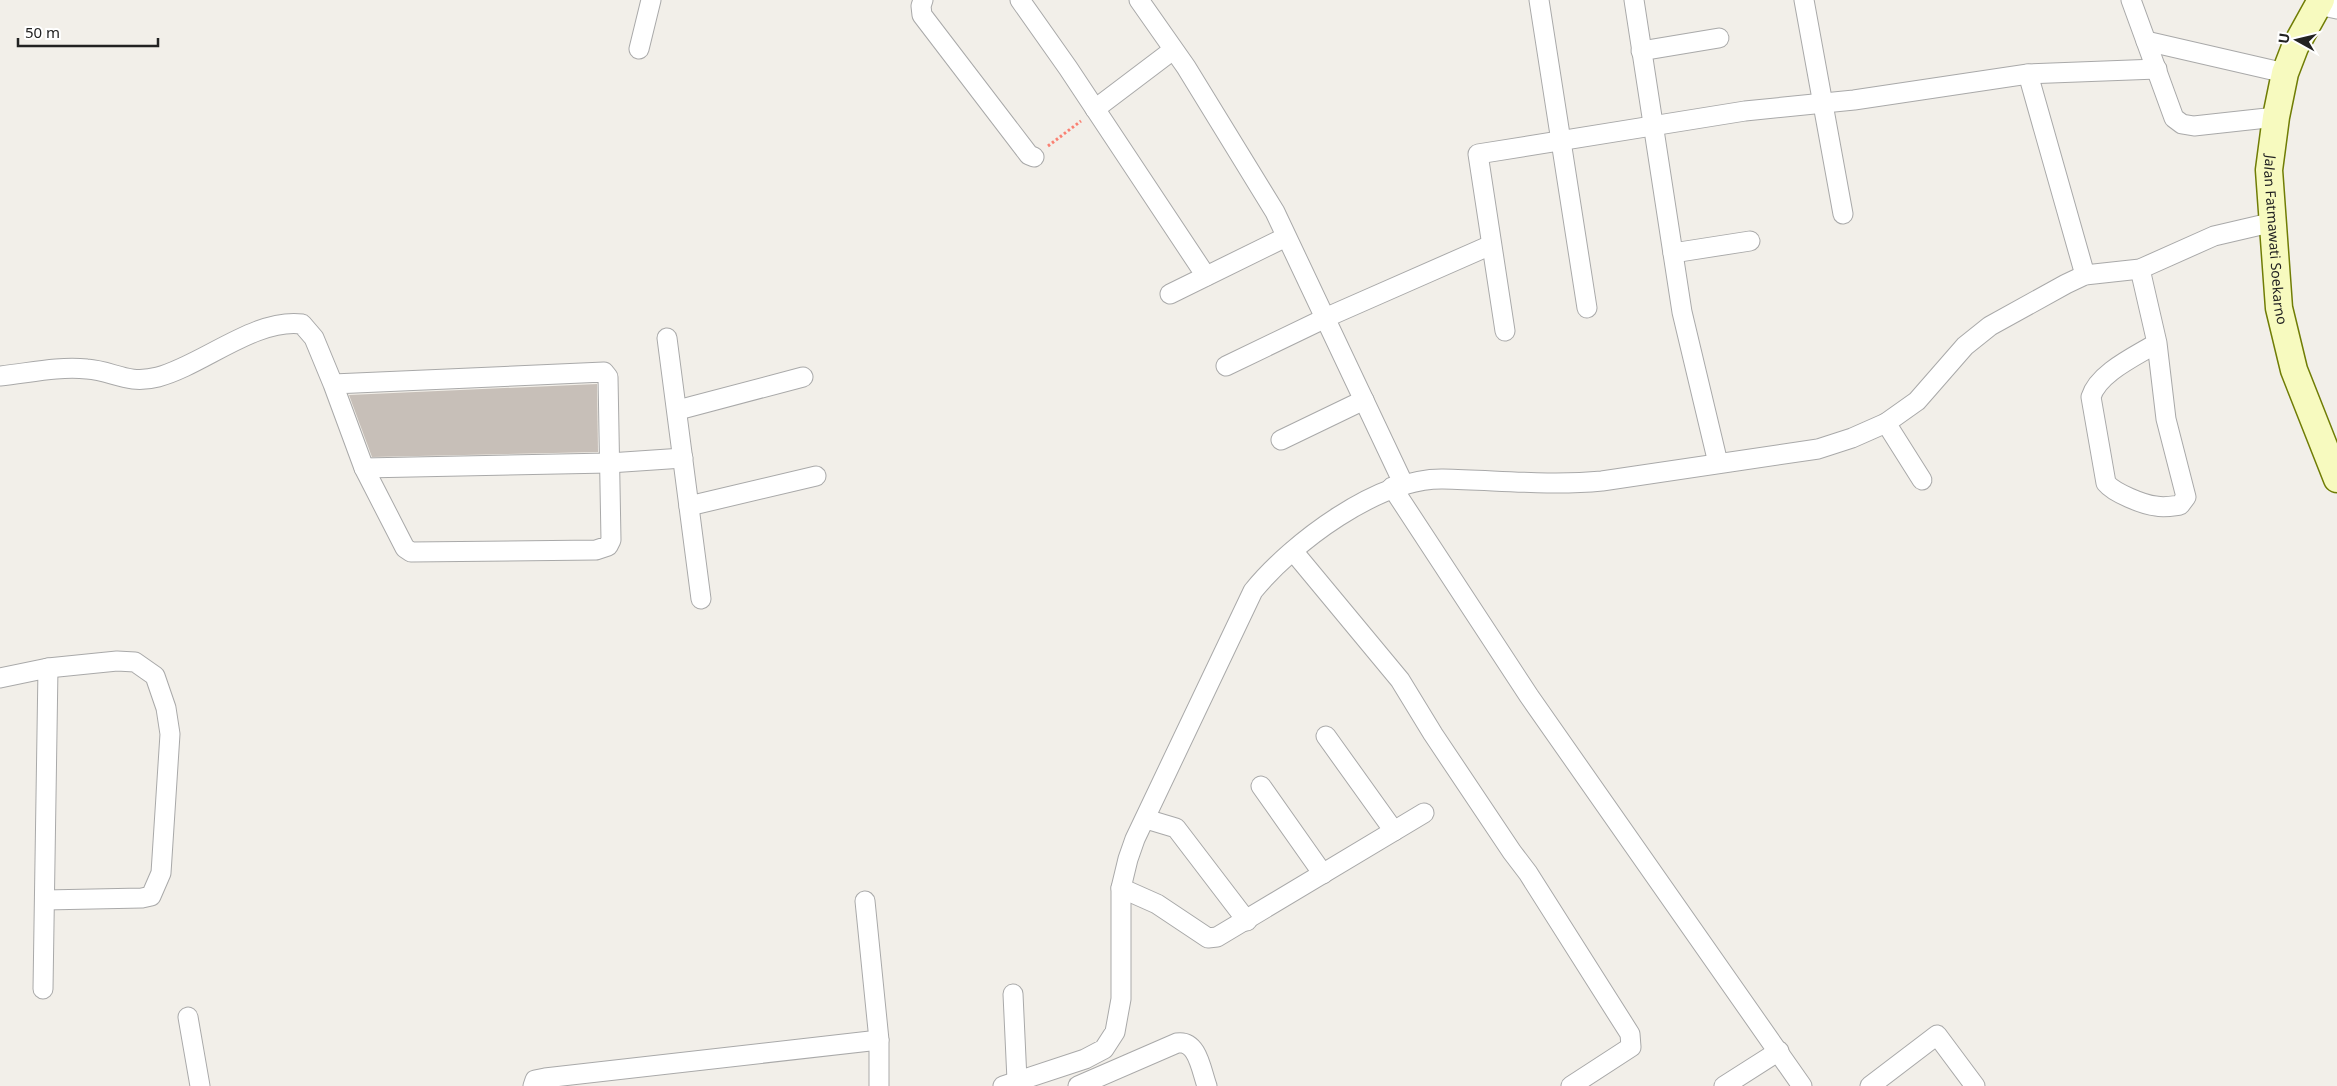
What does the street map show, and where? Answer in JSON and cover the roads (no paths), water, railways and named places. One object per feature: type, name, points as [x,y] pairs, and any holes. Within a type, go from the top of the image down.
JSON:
[{"type":"main road","name":"Jalan Fatmawati Soekarno","points":[[2325,4],[2295,47],[2285,73],[2276,117],[2269,170],[2279,308],[2294,370],[2337,479]]},
{"type":"street","points":[[639,49],[651,0]]},
{"type":"street","points":[[923,0],[921,6],[922,15],[1029,155],[1034,157]]},
{"type":"street","points":[[1020,0],[1206,276]]},
{"type":"street","points":[[1139,0],[1186,67],[1275,212],[1364,400],[1398,486],[1529,696],[1802,1086]]},
{"type":"street","points":[[1538,0],[1586,308]]},
{"type":"street","points":[[1634,0],[1682,312],[1718,464]]},
{"type":"street","points":[[1804,0],[1843,214]]},
{"type":"street","points":[[2132,0],[2174,118],[2182,124],[2194,126],[2276,117]]},
{"type":"street","points":[[1641,51],[1719,38]]},
{"type":"street","points":[[2146,41],[2285,73]]},
{"type":"street","points":[[1095,109],[1173,50]]},
{"type":"street","points":[[1505,331],[1478,154],[1745,111],[1823,104],[2028,74],[2157,69]]},
{"type":"street","points":[[2028,74],[2085,276]]},
{"type":"street","points":[[1013,994],[1010,1083],[1085,1059],[1104,1049],[1115,1032],[1121,1000],[1120,888],[1128,859],[1253,591],[1272,568],[1326,524],[1398,486],[1441,478],[1584,483],[1818,449],[1852,438],[1886,423],[1917,401],[1965,346],[1990,326],[2016,310],[2085,276],[2140,269],[2214,236],[2274,222]]},
{"type":"street","points":[[1170,294],[1286,237]]},
{"type":"street","points":[[1673,253],[1750,241]]},
{"type":"street","points":[[1226,366],[1324,318],[1491,245]]},
{"type":"street","points":[[2140,269],[2156,343],[2166,419],[2186,497],[2180,504],[2168,506],[2156,506],[2147,503],[2112,490],[2106,484],[2091,397],[2102,378],[2156,343]]},
{"type":"street","points":[[0,376],[66,368],[90,369],[135,380],[158,377],[232,342],[272,327],[291,323],[302,324],[309,331],[333,384],[364,468],[405,548],[411,552],[596,550],[608,546],[611,540],[608,377],[604,372],[333,384]]},
{"type":"street","points":[[668,338],[701,599]]},
{"type":"street","points":[[678,410],[803,377]]},
{"type":"street","points":[[1281,440],[1364,400]]},
{"type":"street","points":[[1886,423],[1922,480]]},
{"type":"street","points":[[364,468],[609,463],[683,458]]},
{"type":"street","points":[[689,506],[816,476]]},
{"type":"street","points":[[1293,551],[1400,680],[1433,734],[1528,873],[1630,1034],[1631,1047],[1571,1086]]},
{"type":"street","points":[[0,678],[48,668],[108,662],[134,662],[155,676],[166,708],[170,734],[161,873],[151,896],[142,898],[46,900]]},
{"type":"street","points":[[43,989],[46,900],[44,785],[48,668]]},
{"type":"street","points":[[1326,736],[1394,831]]},
{"type":"street","points":[[1261,786],[1323,874]]},
{"type":"street","points":[[1120,888],[1157,904],[1208,938],[1218,938],[1424,813]]},
{"type":"street","points":[[1146,818],[1176,828],[1247,921]]},
{"type":"street","points":[[865,901],[879,1040],[880,1086]]},
{"type":"street","points":[[188,1017],[200,1086]]},
{"type":"street","points":[[1870,1086],[1937,1035],[1975,1086]]},
{"type":"street","points":[[533,1086],[535,1080],[545,1078],[879,1040]]},
{"type":"street","points":[[1085,1059],[1088,1084],[1183,1042],[1190,1045],[1194,1050],[1207,1086]]},
{"type":"street","points":[[1724,1086],[1779,1051]]}]
